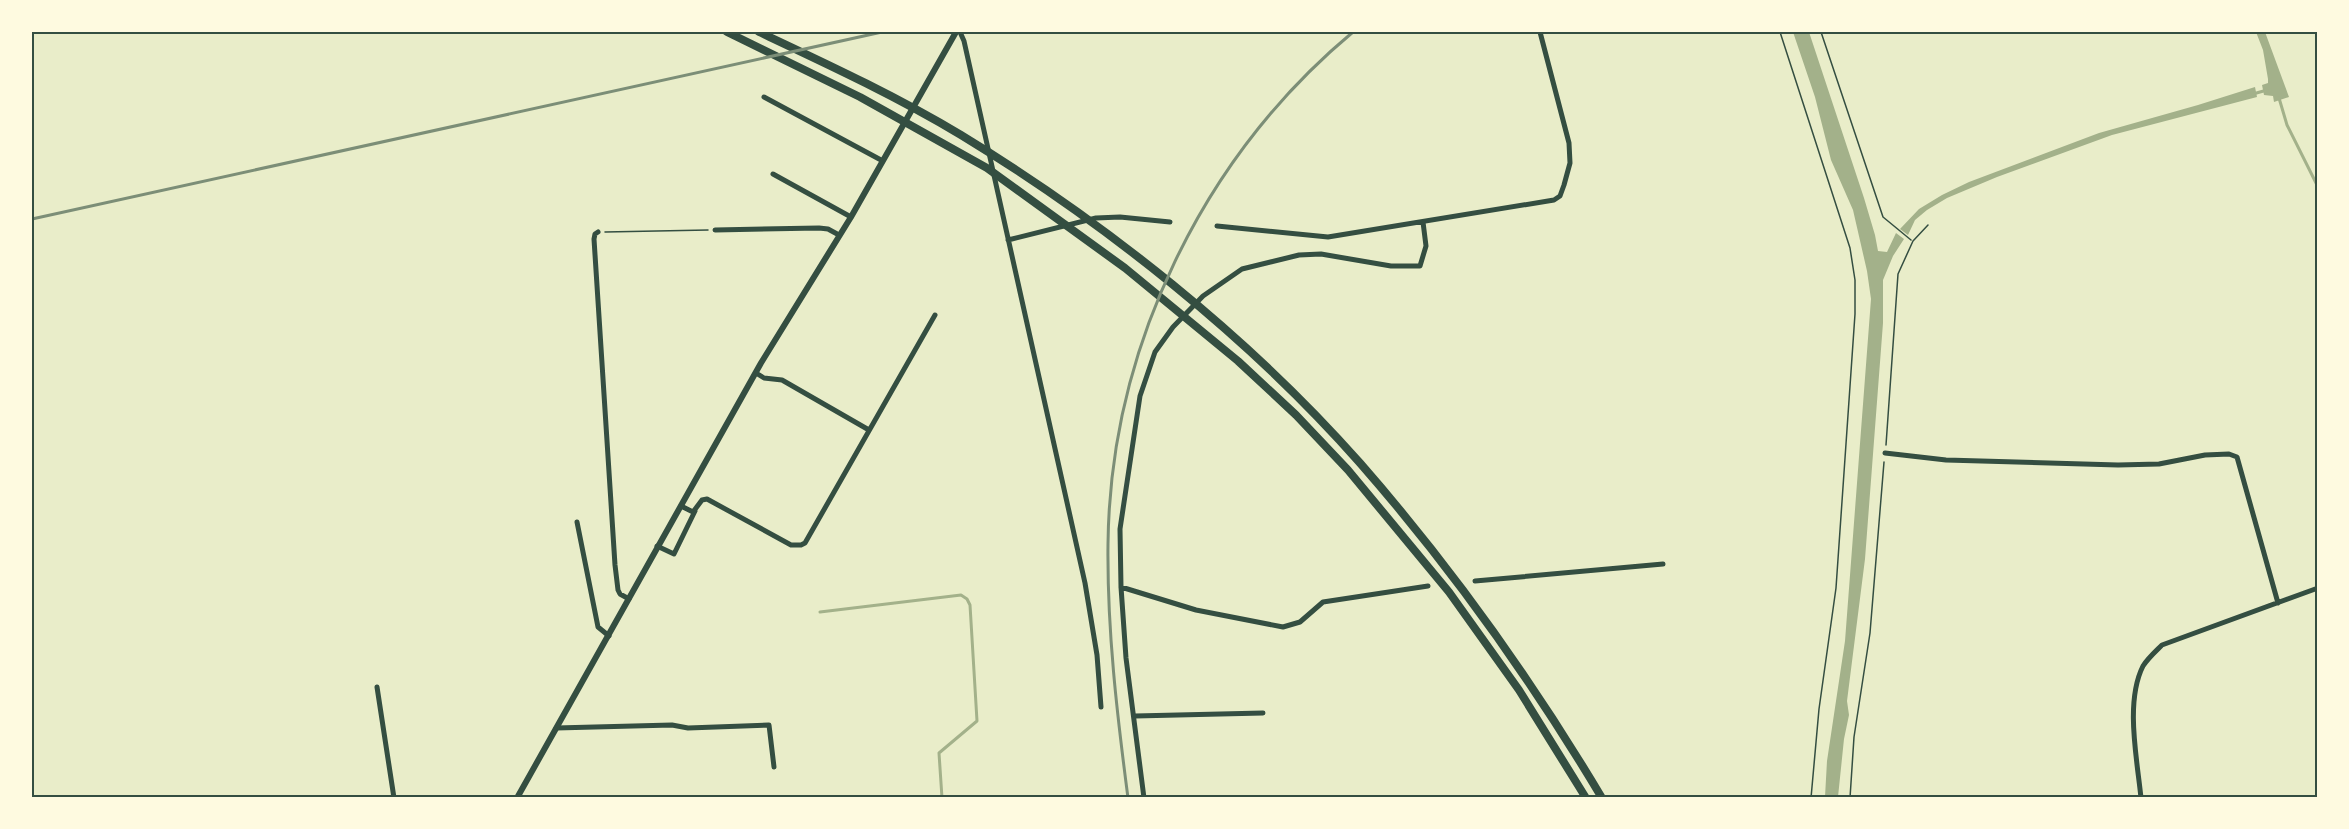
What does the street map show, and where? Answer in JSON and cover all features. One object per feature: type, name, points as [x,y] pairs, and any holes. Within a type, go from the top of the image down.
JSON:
[{"type":"highway","points":[[727,32],[861,97],[987,168],[1086,238],[1207,335],[1266,387],[1333,454],[1442,584],[1519,690],[1586,798]]},
{"type":"highway","points":[[759,32],[872,86],[960,134],[1038,185],[1104,232],[1220,326],[1270,371],[1360,463],[1450,573],[1554,717],[1602,798]]},
{"type":"street","points":[[517,798],[756,373],[851,217],[881,160],[958,32],[964,41],[1092,620],[1101,707]]},
{"type":"street","points":[[1217,226],[1328,237],[1554,200],[1560,196],[1570,163],[1569,143],[1540,32]]},
{"type":"street","points":[[764,97],[881,160]]},
{"type":"street","points":[[772,174],[851,217]]},
{"type":"street","points":[[1008,240],[1096,218],[1120,217],[1170,222]]},
{"type":"street","points":[[1144,798],[1126,658],[1120,529],[1140,396],[1155,352],[1173,327],[1203,296],[1242,269],[1299,255],[1321,254],[1391,266],[1420,266],[1426,246],[1423,222]]},
{"type":"street","points":[[715,230],[768,227],[819,228],[828,229],[839,235]]},
{"type":"street","points":[[598,232],[594,239],[615,565],[618,590],[620,594],[629,599]]},
{"type":"street","points":[[657,546],[674,554],[695,511],[702,500],[707,499],[791,545],[801,545],[807,540],[935,315]]},
{"type":"street","points":[[756,373],[764,378],[782,380],[869,430]]},
{"type":"street","points":[[1886,453],[1946,460],[2118,465],[2159,464],[2205,454],[2229,454],[2237,457],[2278,603]]},
{"type":"street","points":[[681,506],[695,511]]},
{"type":"street","points":[[577,522],[598,627],[609,636]]},
{"type":"street","points":[[1475,581],[1663,564]]},
{"type":"street","points":[[1121,587],[1196,609],[1283,627],[1300,622],[1323,602],[1428,586]]},
{"type":"street","points":[[2141,798],[2135,743],[2134,690],[2144,664],[2162,645],[2318,588]]},
{"type":"street","points":[[377,687],[394,798]]},
{"type":"street","points":[[1135,716],[1263,713]]},
{"type":"street","points":[[556,728],[672,724],[688,728],[769,725],[774,767]]},
{"type":"path","points":[[1780,32],[1850,248],[1855,280],[1855,314],[1836,588],[1819,710],[1811,798]]},
{"type":"path","points":[[1821,32],[1883,217],[1911,240]]},
{"type":"path","points":[[1850,798],[1854,737],[1871,621],[1886,453],[1894,299],[1898,274],[1913,241],[1928,225]]},
{"type":"path","points":[[598,232],[715,230]]},
{"type":"shaded area","points":[[1793,32],[1809,32],[1864,198],[1878,251],[1887,252],[1896,233],[1904,239],[1893,256],[1883,280],[1883,323],[1865,559],[1847,701],[1849,715],[1838,797],[1825,797],[1827,761],[1845,641],[1871,299],[1853,210],[1831,160],[1815,97]]},
{"type":"shaded area","points":[[2256,32],[2265,32],[2289,97],[2274,102],[2273,96],[2264,95],[2262,85],[2268,83],[2268,79],[2263,50]]},
{"type":"shaded area","points":[[2255,87],[2257,97],[2112,135],[1997,177],[1947,198],[1927,210],[1915,220],[1908,235],[1900,229],[1919,209],[1969,182],[2099,133]]},
{"type":"waterway","points":[[2253,94],[2267,90]]},
{"type":"waterway","points":[[2279,98],[2287,125],[2318,187]]},
{"type":"waterway","points":[[820,612],[961,595],[967,599],[970,605],[977,721],[939,753],[942,798]]},
{"type":"railway","points":[[32,219],[882,32]]},
{"type":"railway","points":[[1128,798],[1114,671],[1108,576],[1113,471],[1126,399],[1147,329],[1175,261],[1210,197],[1252,137],[1299,82],[1353,32]]}]
